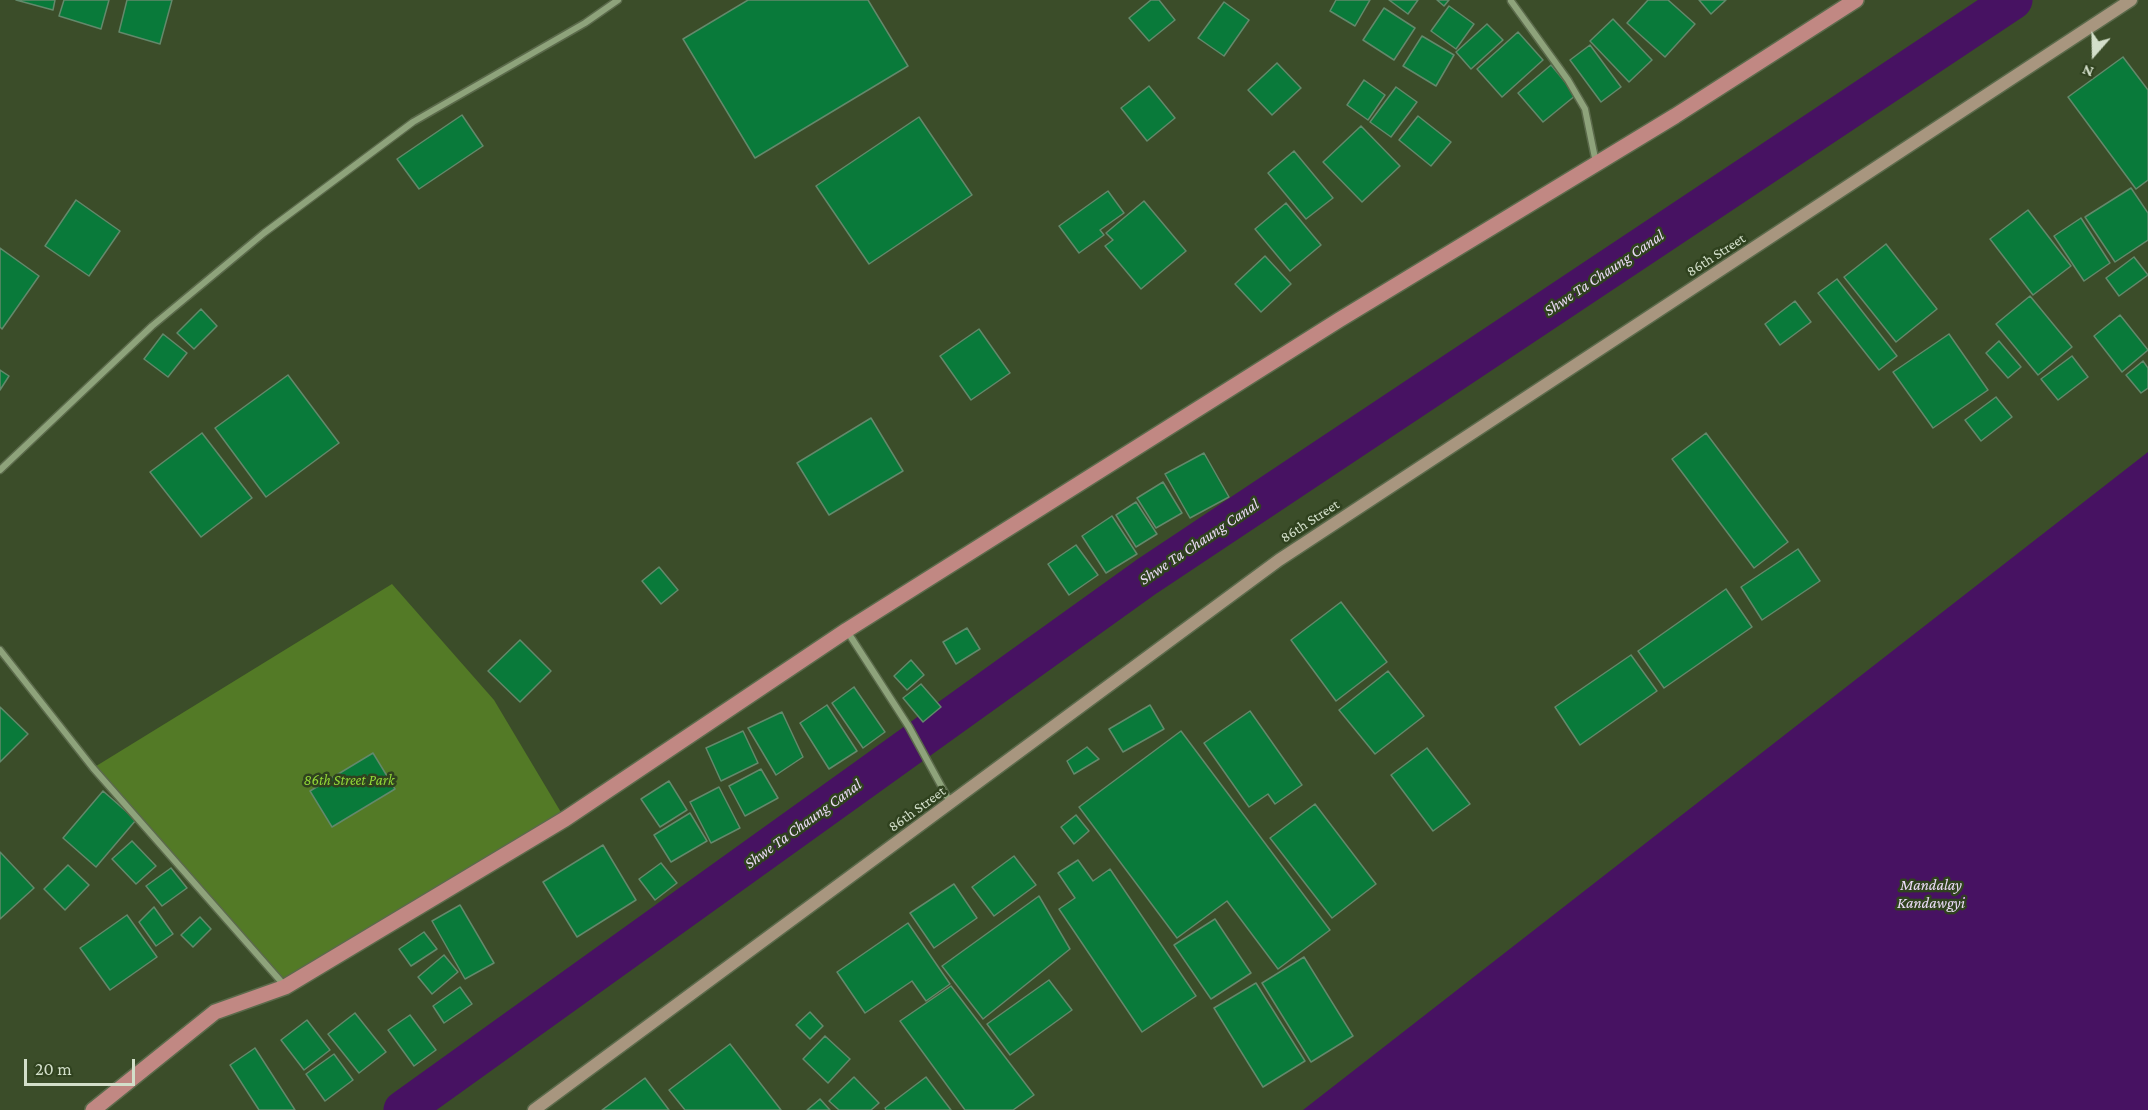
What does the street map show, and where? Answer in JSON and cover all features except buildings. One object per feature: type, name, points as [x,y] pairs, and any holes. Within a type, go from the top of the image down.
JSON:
[{"type":"main road","points":[[93,1110],[215,1012],[285,987],[565,819],[847,630],[1338,320],[1596,164],[1856,0]]},
{"type":"main road","name":"86th Street","points":[[534,1110],[1279,560],[2131,0]]},
{"type":"street","points":[[0,470],[152,326],[264,233],[412,122],[585,23],[618,0]]},
{"type":"street","points":[[1511,1],[1568,80],[1585,109],[1596,164]]},
{"type":"street","points":[[847,630],[909,727],[951,802]]},
{"type":"street","points":[[0,650],[93,768],[285,987]]},
{"type":"green space","name":"86th Street Park","points":[[392,584],[494,700],[565,819],[285,987],[93,768]]},
{"type":"water","name":"Mandalay Kandawgyi","points":[[2148,452],[2148,1110],[1303,1110]]},
{"type":"waterway","name":"Shwe Ta Chaung Canal","points":[[403,1110],[1146,577],[2013,0]]}]
